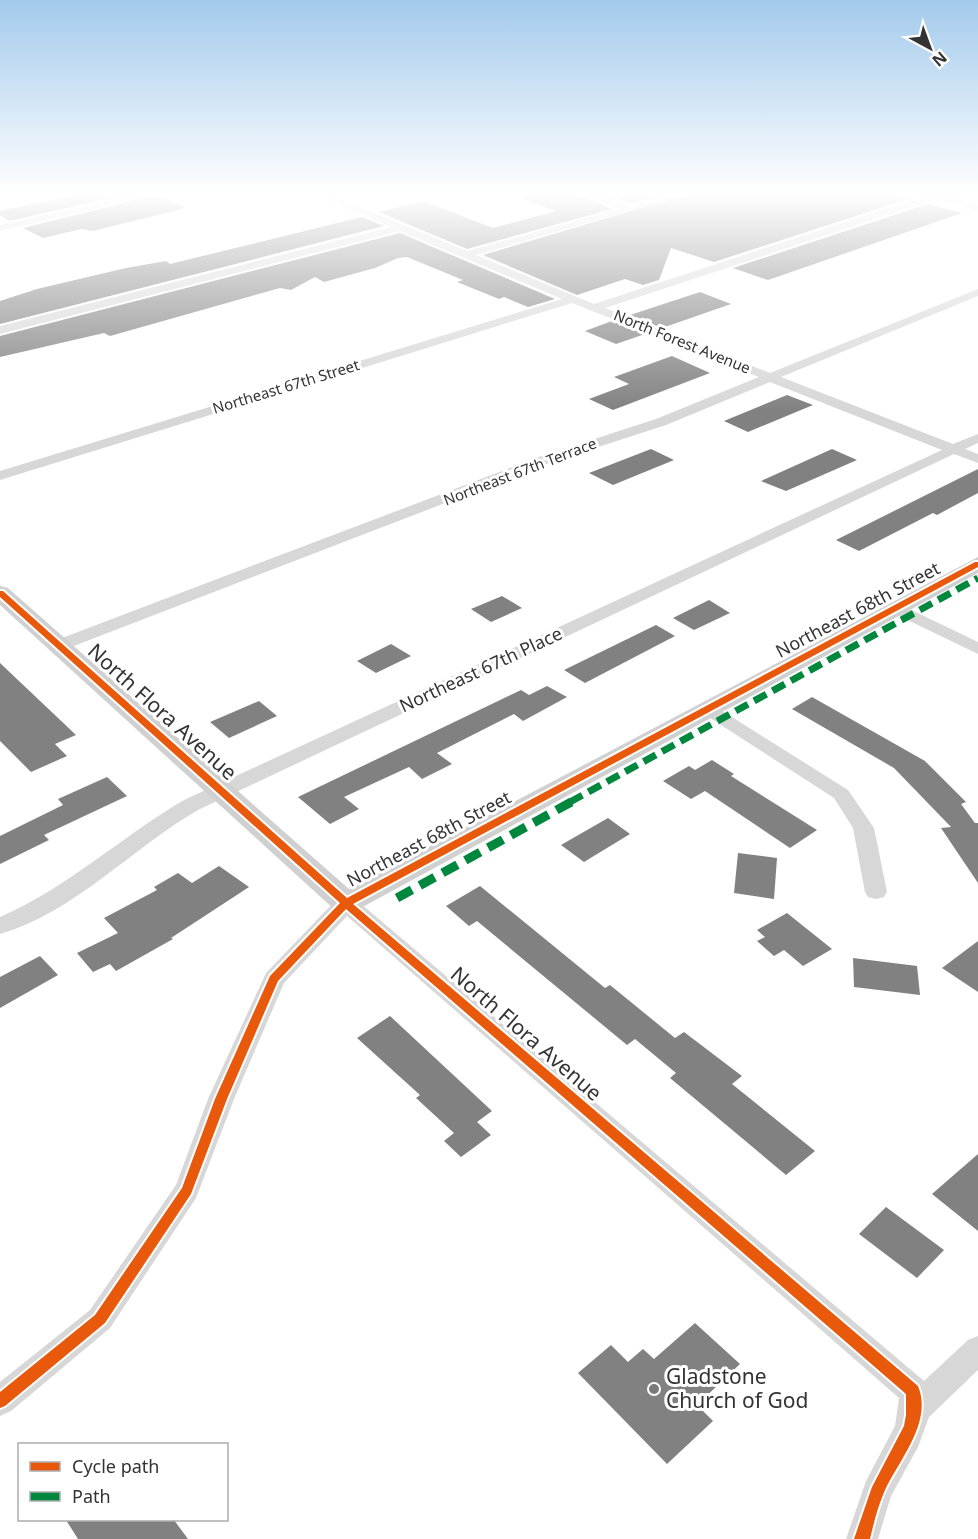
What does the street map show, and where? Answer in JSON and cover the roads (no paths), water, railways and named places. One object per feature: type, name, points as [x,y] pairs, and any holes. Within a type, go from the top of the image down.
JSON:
[{"type":"street","points":[[0,330],[248,267]]},
{"type":"street","name":"North Forest Avenue","points":[[495,267],[978,459]]},
{"type":"street","points":[[594,308],[719,267]]},
{"type":"street","name":"Northeast 67th Terrace","points":[[60,645],[544,460],[661,422],[978,292]]},
{"type":"street","name":"Northeast 67th Street","points":[[0,476],[573,299]]},
{"type":"street","name":"Northeast 67th Place","points":[[0,926],[56,900],[164,819],[978,438]]},
{"type":"street","name":"Northeast 68th Street","points":[[0,1401],[100,1319],[187,1190],[221,1099],[274,979],[346,903],[978,564]]},
{"type":"street","name":"North Flora Avenue","points":[[0,593],[224,791],[346,903],[913,1391],[916,1408]]},
{"type":"street","points":[[897,608],[978,649]]},
{"type":"street","points":[[708,708],[841,794],[853,807],[867,834],[876,892]]},
{"type":"street","points":[[862,1539],[883,1479],[912,1425],[916,1408],[978,1350]]},
{"type":"place","name":"Gladstone Church of God","points":[[654,1389]]}]
